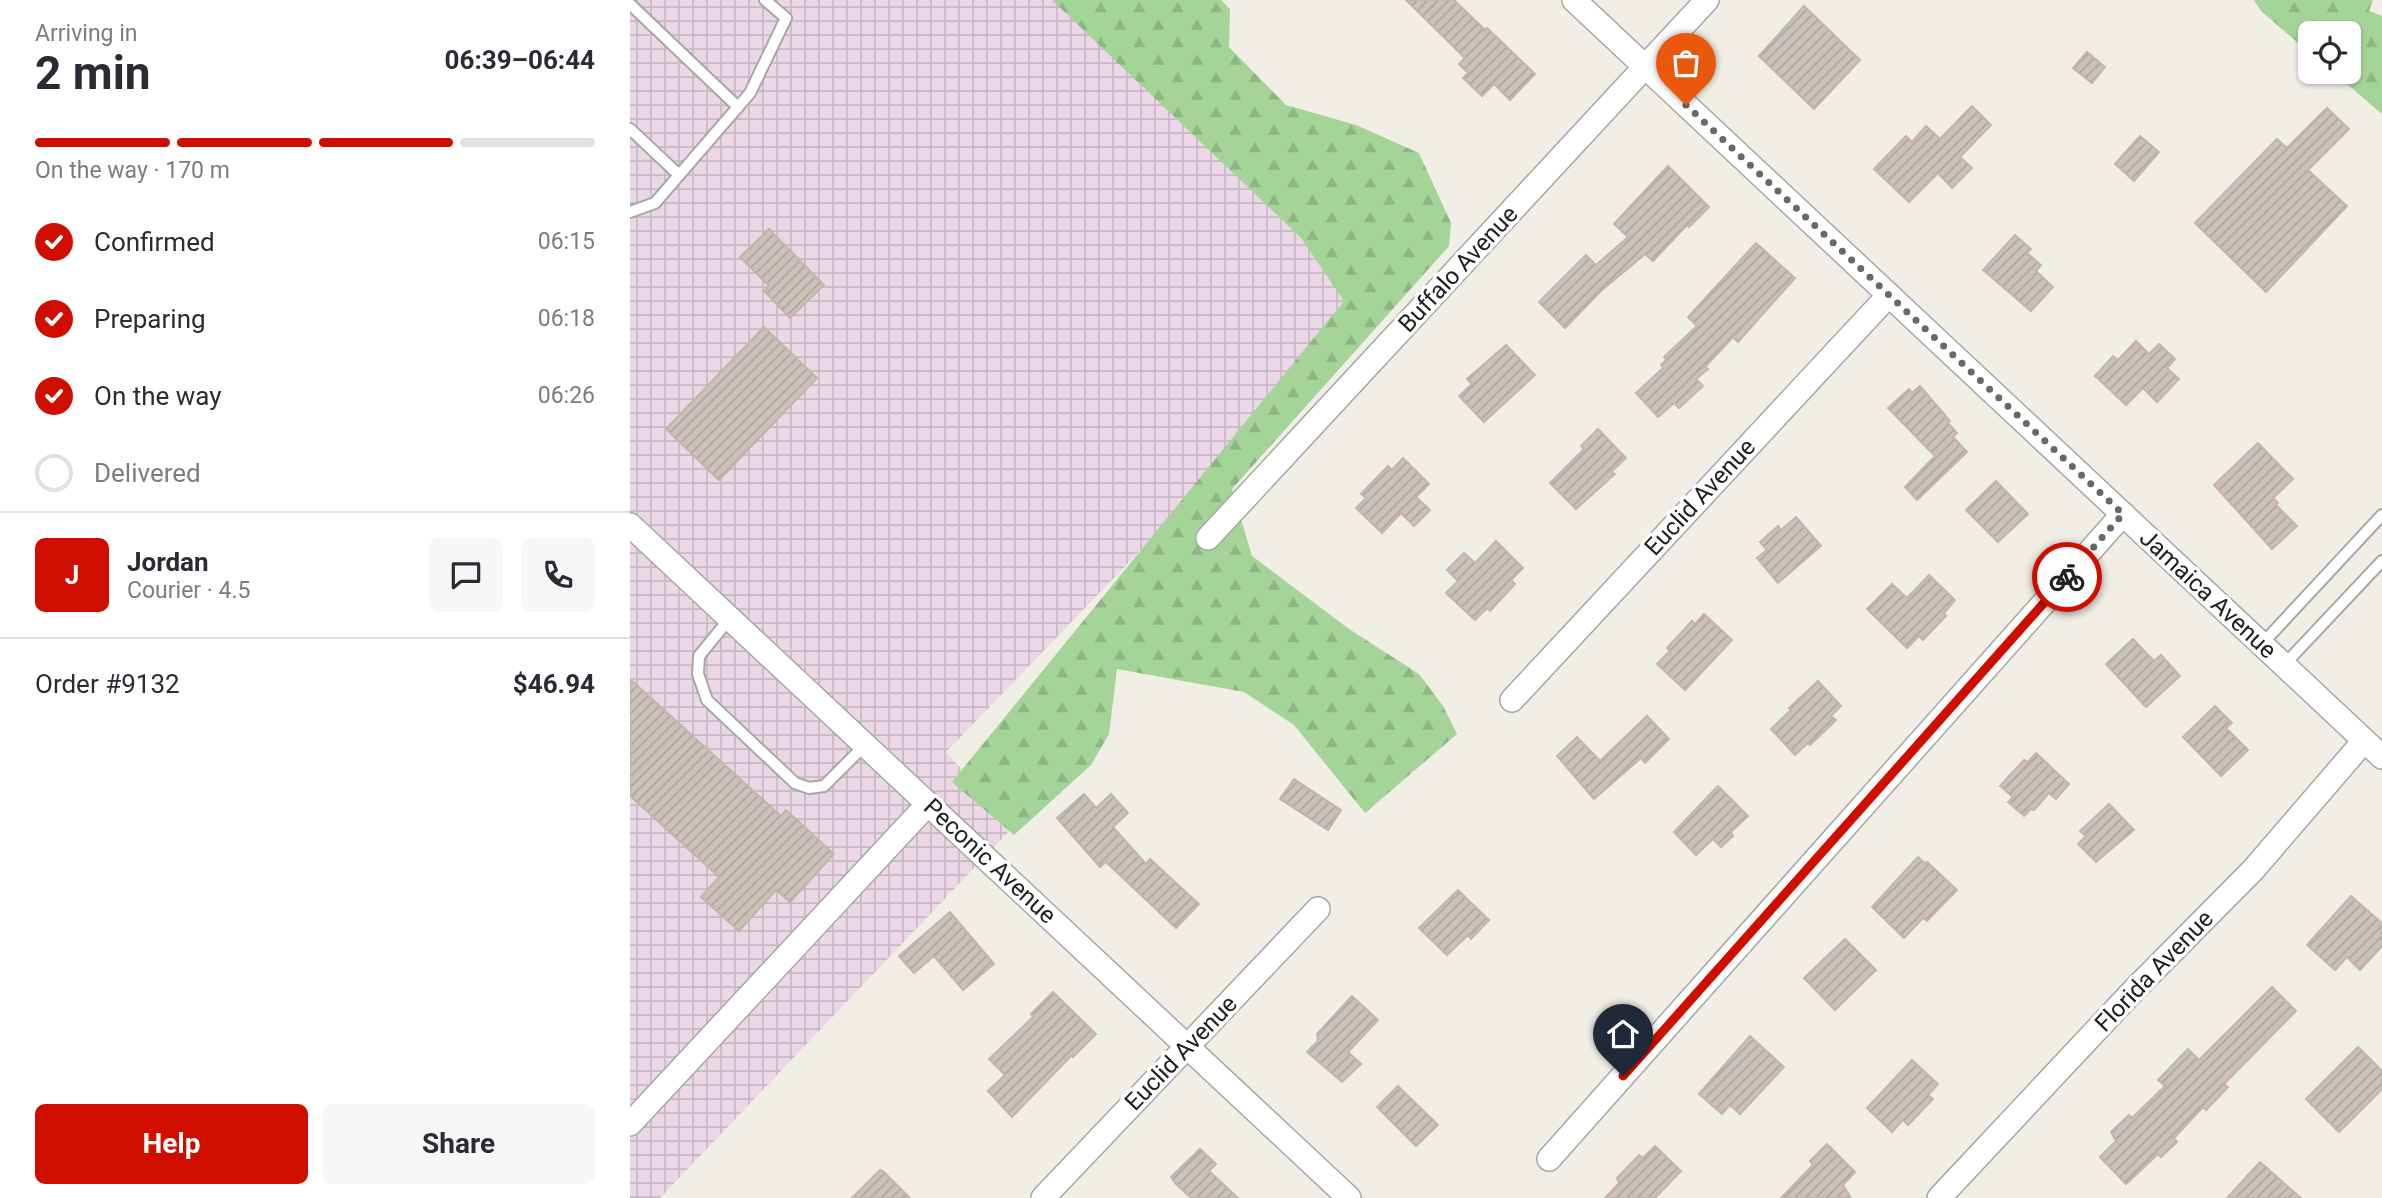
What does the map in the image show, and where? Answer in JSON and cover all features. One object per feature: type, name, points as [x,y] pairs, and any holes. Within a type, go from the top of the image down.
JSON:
[{"type":"street","name":"Jamaica Avenue","points":[[1574,0],[2382,757]]},
{"type":"street","name":"Buffalo Avenue","points":[[1208,538],[1707,0]]},
{"type":"street","name":"Euclid Avenue","points":[[1512,699],[1889,295]]},
{"type":"street","points":[[1549,1159],[2123,514]]},
{"type":"street","name":"Peconic Avenue","points":[[630,525],[1349,1198]]},
{"type":"street","name":"Florida Avenue","points":[[1939,1198],[2134,990],[2253,870],[2364,741]]},
{"type":"street","points":[[630,1124],[928,804]]},
{"type":"street","name":"Euclid Avenue","points":[[1043,1198],[1318,909]]},
{"type":"lane","points":[[630,212],[655,203],[750,93],[786,18],[765,0]]},
{"type":"lane","points":[[630,4],[738,107]]},
{"type":"lane","points":[[630,130],[679,175]]},
{"type":"lane","points":[[2262,644],[2382,515]]},
{"type":"lane","points":[[2284,666],[2382,561]]},
{"type":"lane","points":[[730,618],[699,656],[698,674],[707,700],[722,715],[795,783],[809,789],[824,786],[866,746]]},
{"type":"shaded area","points":[[630,0],[1109,0],[1404,277],[946,752],[1013,827],[660,1198],[630,1198]]},
{"type":"green space","points":[[1052,0],[1221,0],[1230,9],[1229,47],[1286,105],[1356,125],[1419,153],[1451,223],[1449,246],[1232,489],[1252,556],[1349,629],[1419,674],[1443,706],[1457,734],[1365,813],[1294,725],[1244,692],[1117,669],[1109,734],[1091,765],[1014,835],[952,782],[1344,301],[1301,238]]},
{"type":"green space","points":[[2254,0],[2373,0],[2369,11],[2382,16],[2382,114],[2347,84],[2361,84],[2361,21],[2298,21],[2298,43],[2262,12]]},
{"type":"building","points":[[1406,0],[1454,0],[1535,74],[1510,100],[1494,84],[1482,96],[1463,78],[1468,73],[1459,64],[1465,58]]},
{"type":"building","points":[[1804,6],[1860,60],[1814,109],[1759,56]]},
{"type":"building","points":[[2087,52],[2105,67],[2092,83],[2073,68]]},
{"type":"building","points":[[1972,106],[1991,125],[1960,157],[1972,168],[1952,188],[1938,173],[1909,202],[1874,169],[1906,136],[1912,142],[1926,126],[1940,139]]},
{"type":"building","points":[[2327,108],[2349,129],[2308,170],[2347,206],[2266,292],[2195,223],[2277,139],[2287,148]]},
{"type":"building","points":[[2140,136],[2159,152],[2134,181],[2115,164]]},
{"type":"building","points":[[1668,166],[1709,207],[1689,227],[1687,225],[1653,261],[1645,254],[1601,291],[1565,328],[1539,302],[1586,255],[1596,265],[1628,237],[1614,224]]},
{"type":"building","points":[[769,229],[824,285],[790,318],[764,291],[769,286],[740,257]]},
{"type":"building","points":[[2015,235],[2031,249],[2027,253],[2041,265],[2036,271],[2053,287],[2031,311],[1983,270]]},
{"type":"building","points":[[1756,243],[1795,278],[1738,342],[1733,337],[1705,367],[1708,369],[1696,379],[1703,386],[1679,408],[1674,403],[1658,417],[1636,393],[1663,368],[1661,365],[1666,360],[1664,357],[1697,326],[1688,317]]},
{"type":"building","points":[[764,327],[817,378],[719,480],[666,429]]},
{"type":"building","points":[[2136,341],[2149,354],[2159,344],[2175,359],[2167,368],[2179,379],[2157,402],[2143,388],[2126,405],[2095,376],[2113,356],[2118,360]]},
{"type":"building","points":[[1506,345],[1535,375],[1484,422],[1459,396],[1472,384],[1467,379]]},
{"type":"building","points":[[1920,386],[1950,421],[1948,423],[1957,433],[1953,437],[1967,452],[1917,500],[1905,487],[1935,456],[1888,408],[1909,389],[1912,393]]},
{"type":"building","points":[[1598,429],[1626,458],[1611,472],[1615,474],[1576,509],[1550,483],[1584,449],[1581,446]]},
{"type":"building","points":[[2258,443],[2293,479],[2273,498],[2278,503],[2276,505],[2297,526],[2272,549],[2214,485]]},
{"type":"building","points":[[1403,458],[1429,484],[1416,497],[1430,510],[1414,526],[1401,513],[1382,533],[1356,508],[1366,498],[1361,494],[1388,466],[1392,470]]},
{"type":"building","points":[[1996,481],[2028,514],[1998,542],[1966,510]]},
{"type":"building","points":[[1796,517],[1821,546],[1778,583],[1757,558],[1767,550],[1760,542],[1778,526],[1781,530]]},
{"type":"building","points":[[1496,541],[1523,568],[1511,580],[1515,584],[1490,611],[1487,608],[1475,620],[1446,593],[1458,581],[1447,570],[1464,553],[1475,563]]},
{"type":"building","points":[[1929,575],[1955,600],[1944,613],[1946,616],[1923,640],[1919,636],[1907,648],[1867,609],[1892,584],[1907,598]]},
{"type":"building","points":[[1704,614],[1732,640],[1685,690],[1657,664],[1670,651],[1667,648],[1692,621],[1695,624]]},
{"type":"building","points":[[2133,639],[2154,661],[2161,655],[2180,676],[2146,707],[2106,664]]},
{"type":"building","points":[[630,679],[781,816],[786,810],[834,854],[790,902],[776,890],[739,931],[701,897],[719,877],[630,796]]},
{"type":"building","points":[[1818,681],[1841,706],[1831,716],[1836,720],[1810,745],[1808,743],[1795,755],[1771,729]]},
{"type":"building","points":[[2215,706],[2232,723],[2226,728],[2248,750],[2221,776],[2183,737]]},
{"type":"building","points":[[1647,716],[1669,739],[1645,763],[1641,758],[1594,799],[1557,756],[1577,737],[1600,761]]},
{"type":"building","points":[[2036,753],[2069,784],[2056,799],[2049,793],[2034,810],[2031,809],[2024,816],[2008,802],[2013,797],[2000,786],[2024,760],[2028,762]]},
{"type":"building","points":[[1294,779],[1341,810],[1328,830],[1280,799]]},
{"type":"building","points":[[1718,786],[1748,816],[1731,832],[1733,836],[1721,847],[1713,839],[1696,855],[1674,832]]},
{"type":"building","points":[[1084,794],[1096,808],[1111,794],[1128,813],[1113,827],[1146,864],[1150,859],[1199,904],[1176,928],[1106,862],[1100,867],[1057,818]]},
{"type":"building","points":[[2109,804],[2134,830],[2096,862],[2078,844],[2086,836],[2080,831]]},
{"type":"building","points":[[1918,857],[1957,890],[1927,921],[1923,918],[1904,938],[1872,907]]},
{"type":"building","points":[[1458,890],[1489,920],[1471,939],[1468,935],[1447,955],[1419,928]]},
{"type":"building","points":[[2351,896],[2382,923],[2382,946],[2360,970],[2347,957],[2335,970],[2307,945]]},
{"type":"building","points":[[950,912],[994,964],[963,990],[934,956],[914,973],[899,956]]},
{"type":"building","points":[[1845,939],[1876,970],[1835,1010],[1804,978]]},
{"type":"building","points":[[2272,987],[2296,1011],[2224,1084],[2228,1087],[2206,1110],[2203,1107],[2174,1138],[2177,1142],[2161,1157],[2158,1154],[2126,1184],[2100,1157],[2116,1141],[2111,1132],[2129,1115],[2132,1118],[2165,1086],[2158,1080],[2188,1049],[2199,1060]]},
{"type":"building","points":[[1053,992],[1096,1034],[1012,1117],[988,1091],[1005,1075],[989,1059],[1033,1017],[1031,1014]]},
{"type":"building","points":[[1352,996],[1378,1020],[1348,1052],[1361,1064],[1342,1082],[1307,1052],[1318,1041],[1317,1034]]},
{"type":"building","points":[[1750,1036],[1784,1067],[1740,1114],[1730,1105],[1722,1114],[1699,1094]]},
{"type":"building","points":[[2358,1047],[2382,1071],[2382,1089],[2339,1132],[2306,1099]]},
{"type":"building","points":[[1912,1060],[1938,1084],[1928,1095],[1933,1099],[1908,1125],[1903,1120],[1892,1132],[1867,1108]]},
{"type":"building","points":[[1398,1086],[1438,1125],[1416,1146],[1377,1107]]},
{"type":"building","points":[[1827,1144],[1855,1172],[1843,1185],[1851,1198],[1781,1198],[1813,1165],[1810,1161]]},
{"type":"building","points":[[1655,1146],[1681,1171],[1655,1198],[1605,1198],[1619,1183],[1617,1178],[1639,1155],[1643,1158]]},
{"type":"building","points":[[1200,1149],[1216,1164],[1209,1171],[1238,1198],[1191,1198],[1175,1183],[1171,1177]]},
{"type":"building","points":[[2260,1162],[2301,1198],[2227,1198]]},
{"type":"building","points":[[880,1170],[884,1172],[910,1198],[852,1198]]},
{"type":"way so far","points":[[1686,105],[2123,514],[2067,577]]},
{"type":"route","points":[[1623,1076],[2067,577]]}]
